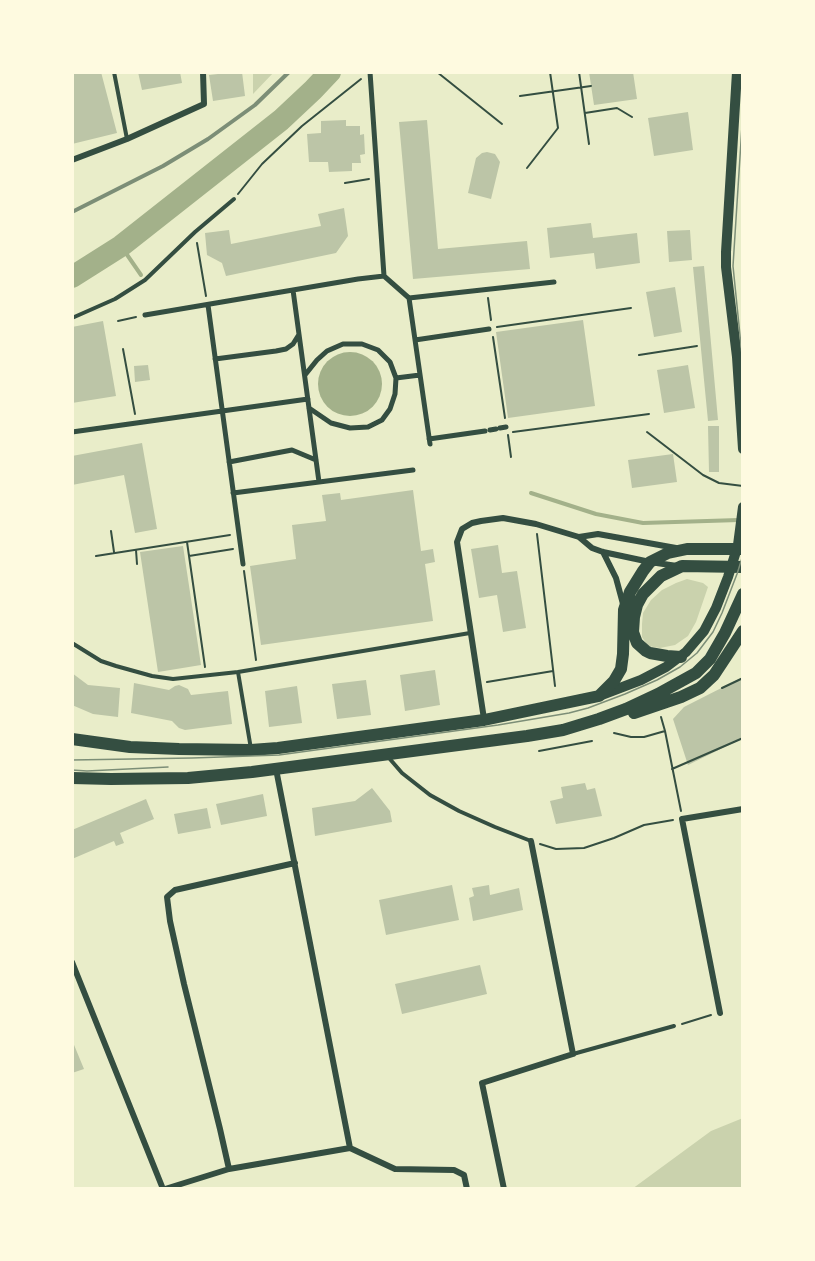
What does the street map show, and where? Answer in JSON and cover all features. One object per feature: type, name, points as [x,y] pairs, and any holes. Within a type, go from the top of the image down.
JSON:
[{"type":"main road","points":[[737,72],[726,267],[737,357],[743,449]]},
{"type":"main road","points":[[72,739],[130,747],[179,750],[252,750],[484,720],[599,696],[641,680],[666,667],[681,657],[704,631],[721,595],[738,546],[743,507]]},
{"type":"main road","points":[[599,696],[614,681],[621,669],[624,610],[633,586],[650,562],[668,553],[687,549],[743,549]]},
{"type":"main road","points":[[681,657],[646,651],[637,643],[633,624],[637,605],[648,588],[661,576],[682,566],[743,567]]},
{"type":"main road","points":[[563,730],[626,709],[696,673],[710,659],[741,598]]},
{"type":"main road","points":[[72,778],[188,778],[276,769],[527,736],[605,722],[681,697],[700,688],[714,675],[743,631]]},
{"type":"street","points":[[72,160],[127,140],[204,104],[203,72]]},
{"type":"street","points":[[370,72],[384,276],[409,298],[429,441],[495,429]]},
{"type":"street","points":[[145,315],[384,276]]},
{"type":"street","points":[[409,298],[554,282]]},
{"type":"street","points":[[293,290],[319,482]]},
{"type":"street","points":[[208,305],[243,564]]},
{"type":"street","points":[[415,340],[491,328]]},
{"type":"street","points":[[215,359],[286,349],[298,336]]},
{"type":"street","points":[[305,375],[327,351],[343,344],[362,344],[378,350],[390,362],[396,378],[395,394],[390,409],[382,420],[368,427],[350,428],[331,423],[309,408]]},
{"type":"street","points":[[396,378],[420,375]]},
{"type":"street","points":[[72,432],[308,399]]},
{"type":"street","points":[[229,462],[292,450],[316,460]]},
{"type":"street","points":[[233,493],[413,470]]},
{"type":"street","points":[[484,720],[457,542],[462,529],[481,521],[503,518],[536,524],[579,537],[592,548],[603,552],[682,566]]},
{"type":"street","points":[[579,537],[598,534],[687,549]]},
{"type":"street","points":[[603,552],[616,578],[624,610]]},
{"type":"street","points":[[276,769],[350,1148]]},
{"type":"street","points":[[720,1013],[682,819],[743,809]]},
{"type":"street","points":[[504,1189],[482,1083],[573,1054],[531,841]]},
{"type":"street","points":[[229,1168],[184,984],[167,897],[176,890],[295,864]]},
{"type":"street","points":[[72,962],[164,1189],[229,1168],[350,1148],[395,1169],[454,1170],[464,1176],[467,1189]]},
{"type":"lane","points":[[114,72],[127,140]]},
{"type":"lane","points":[[72,318],[115,299],[145,280],[195,232],[234,199]]},
{"type":"lane","points":[[72,643],[101,661],[172,679],[258,669],[470,633]]},
{"type":"lane","points":[[238,672],[252,750]]},
{"type":"lane","points":[[387,754],[402,773],[430,795],[459,811],[531,841]]},
{"type":"lane","points":[[573,1054],[674,1026]]},
{"type":"path","points":[[437,72],[502,124]]},
{"type":"path","points":[[527,168],[558,128],[550,72]]},
{"type":"path","points":[[579,72],[589,144]]},
{"type":"path","points":[[234,199],[262,164],[302,126],[361,79]]},
{"type":"path","points":[[520,96],[591,86]]},
{"type":"path","points":[[585,113],[617,108],[632,117]]},
{"type":"path","points":[[345,183],[378,178]]},
{"type":"path","points":[[195,232],[208,305]]},
{"type":"path","points":[[487,290],[491,328],[495,429]]},
{"type":"path","points":[[491,328],[631,308]]},
{"type":"path","points":[[118,321],[145,315]]},
{"type":"path","points":[[639,356],[696,346]]},
{"type":"path","points":[[123,349],[136,423]]},
{"type":"path","points":[[511,457],[507,432],[649,414]]},
{"type":"path","points":[[647,432],[704,475],[719,483],[743,486]]},
{"type":"path","points":[[536,524],[555,686]]},
{"type":"path","points":[[111,531],[114,553]]},
{"type":"path","points":[[96,556],[239,534]]},
{"type":"path","points":[[187,542],[207,676]]},
{"type":"path","points":[[189,556],[241,548]]},
{"type":"path","points":[[136,550],[138,564]]},
{"type":"path","points":[[243,564],[258,669]]},
{"type":"path","points":[[478,683],[553,671]]},
{"type":"path","points":[[722,688],[743,678]]},
{"type":"path","points":[[531,841],[556,849],[584,848],[644,825],[682,819],[661,716]]},
{"type":"path","points":[[614,733],[644,737],[665,731]]},
{"type":"path","points":[[672,769],[743,738]]},
{"type":"path","points":[[539,751],[564,744],[592,741]]},
{"type":"path","points":[[674,1026],[720,1013]]},
{"type":"shaded area","points":[[253,72],[274,72],[253,94]]},
{"type":"shaded area","points":[[350,352],[368,358],[376,366],[382,384],[376,402],[368,410],[350,416],[332,410],[324,402],[318,384],[324,366],[332,358]]},
{"type":"shaded area","points":[[687,579],[703,583],[708,587],[696,622],[688,636],[675,645],[660,648],[648,646],[642,637],[643,613],[651,600],[662,590]]},
{"type":"shaded area","points":[[743,1118],[743,1189],[632,1189],[711,1131]]},
{"type":"building","points":[[72,72],[101,72],[117,133],[72,144]]},
{"type":"building","points":[[138,72],[180,72],[182,83],[142,90]]},
{"type":"building","points":[[242,72],[245,96],[213,101],[209,75]]},
{"type":"building","points":[[589,72],[633,72],[637,99],[594,105]]},
{"type":"building","points":[[688,112],[693,150],[654,156],[648,118]]},
{"type":"building","points":[[346,120],[346,126],[360,126],[360,135],[364,134],[365,154],[360,155],[361,163],[352,163],[352,171],[329,172],[328,162],[309,162],[307,134],[321,133],[321,121]]},
{"type":"building","points":[[427,120],[438,249],[527,241],[530,269],[413,279],[399,122]]},
{"type":"building","points":[[487,152],[495,154],[500,162],[491,199],[468,193],[476,158]]},
{"type":"building","points":[[344,208],[348,236],[336,253],[226,276],[222,263],[207,255],[205,233],[229,230],[231,244],[321,226],[318,214]]},
{"type":"building","points":[[591,223],[593,238],[637,233],[640,263],[596,269],[594,253],[550,258],[547,228]]},
{"type":"building","points":[[690,230],[692,260],[669,262],[667,231]]},
{"type":"building","points":[[704,266],[718,420],[708,421],[693,267]]},
{"type":"building","points":[[675,287],[682,332],[654,337],[646,292]]},
{"type":"building","points":[[583,320],[595,406],[508,418],[496,332]]},
{"type":"building","points":[[103,321],[116,396],[72,403],[72,327]]},
{"type":"building","points":[[148,365],[150,380],[135,382],[134,366]]},
{"type":"building","points":[[688,365],[695,408],[664,413],[657,370]]},
{"type":"building","points":[[708,426],[719,426],[719,472],[709,472]]},
{"type":"building","points":[[142,443],[157,529],[135,533],[124,475],[72,485],[72,456]]},
{"type":"building","points":[[673,454],[677,482],[632,488],[628,460]]},
{"type":"building","points":[[413,490],[421,551],[433,549],[435,562],[425,564],[433,621],[261,645],[250,566],[296,559],[292,525],[326,521],[322,495],[340,493],[341,500]]},
{"type":"building","points":[[498,545],[502,573],[517,571],[526,628],[503,632],[497,595],[479,598],[471,549]]},
{"type":"building","points":[[183,546],[201,665],[158,672],[140,552]]},
{"type":"building","points":[[435,670],[440,705],[405,711],[400,675]]},
{"type":"building","points":[[72,673],[88,685],[120,688],[118,717],[93,714],[72,705]]},
{"type":"building","points":[[743,677],[743,738],[688,765],[673,719],[684,707]]},
{"type":"building","points":[[366,680],[371,715],[337,719],[332,684]]},
{"type":"building","points":[[134,683],[169,690],[179,685],[188,689],[191,695],[228,691],[232,724],[185,730],[172,721],[131,713]]},
{"type":"building","points":[[297,686],[302,723],[269,727],[265,691]]},
{"type":"building","points":[[585,783],[587,790],[595,788],[602,816],[556,824],[550,801],[563,798],[561,787]]},
{"type":"building","points":[[372,788],[390,811],[392,822],[315,836],[312,808],[355,801]]},
{"type":"building","points":[[263,794],[267,816],[221,825],[216,804]]},
{"type":"building","points":[[146,799],[154,819],[120,833],[124,843],[116,846],[114,841],[72,859],[72,830]]},
{"type":"building","points":[[207,808],[211,828],[178,834],[174,814]]},
{"type":"building","points":[[452,885],[459,920],[386,935],[379,900]]},
{"type":"building","points":[[489,885],[490,895],[519,888],[523,910],[473,921],[469,898],[474,896],[472,888]]},
{"type":"building","points":[[480,965],[487,994],[402,1014],[395,984]]},
{"type":"building","points":[[72,1040],[84,1069],[72,1073]]},
{"type":"waterway","points":[[72,277],[121,246],[281,120],[330,72]]},
{"type":"waterway","points":[[121,246],[141,275]]},
{"type":"waterway","points":[[531,493],[596,514],[643,523],[739,520]]},
{"type":"tram line","points":[[743,110],[733,266],[743,365]]},
{"type":"tram line","points":[[72,760],[279,755],[498,725],[588,708],[657,680],[680,667],[697,653],[713,632],[722,613],[743,555]]},
{"type":"tram line","points":[[72,770],[168,767]]},
{"type":"railway","points":[[72,212],[163,166],[208,139],[255,105],[289,72]]}]
